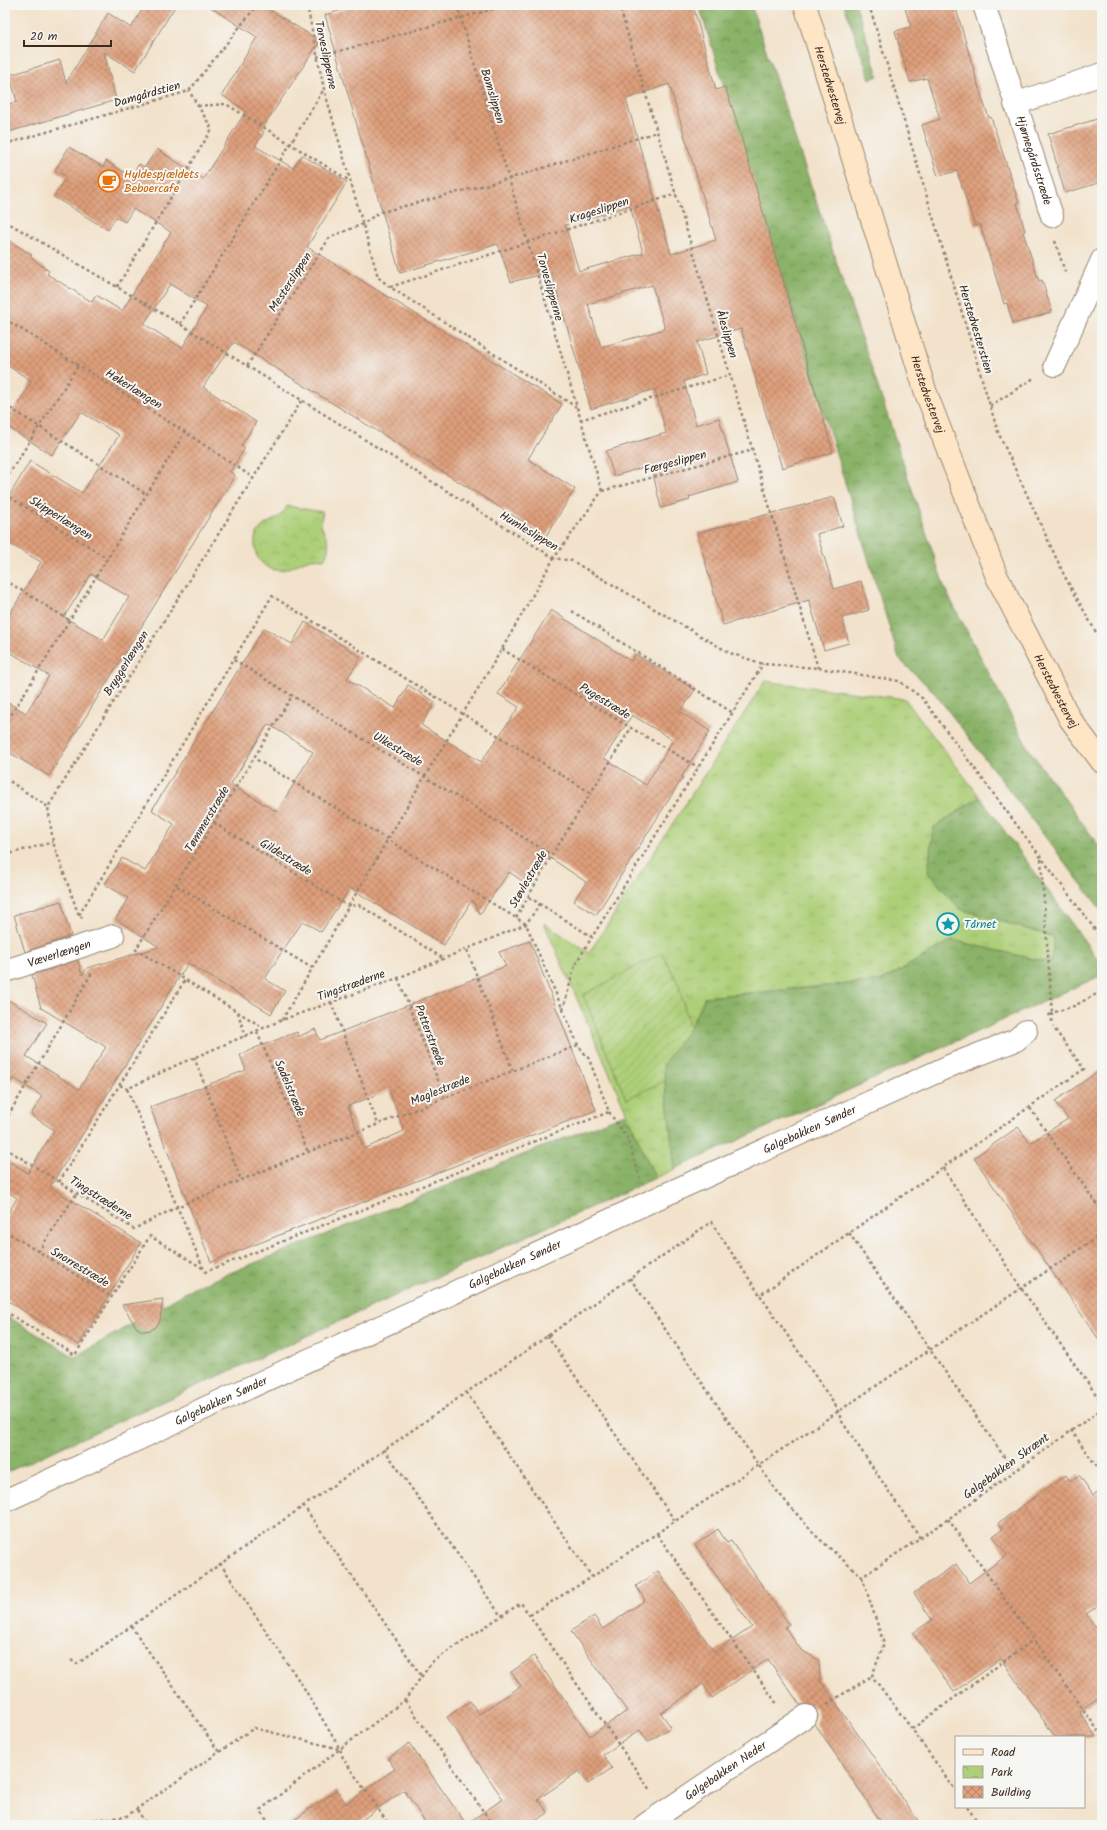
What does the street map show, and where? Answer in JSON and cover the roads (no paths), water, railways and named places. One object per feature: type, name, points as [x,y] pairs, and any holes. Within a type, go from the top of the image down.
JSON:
[{"type":"street","name":"Herstedvestervej","points":[[805,5],[926,393],[997,578],[1070,719],[1102,762]]},
{"type":"street","name":"Hjørnegårdsstræde","points":[[984,5],[1052,216]]},
{"type":"street","name":"Hjørnegårdsstræde","points":[[1016,104],[1102,74]]},
{"type":"street","points":[[1055,365],[1102,260]]},
{"type":"street","name":"Væverlængen","points":[[5,971],[113,936]]},
{"type":"street","name":"Galgebakken Sønder","points":[[5,1501],[648,1202],[954,1064],[1016,1040],[1026,1032]]},
{"type":"street","name":"Galgebakken Neder","points":[[645,1825],[800,1721]]},
{"type":"place","name":"Hyldespjældets Beboercafe","points":[[109,181]]},
{"type":"place","name":"Tårnet","points":[[948,924]]}]
